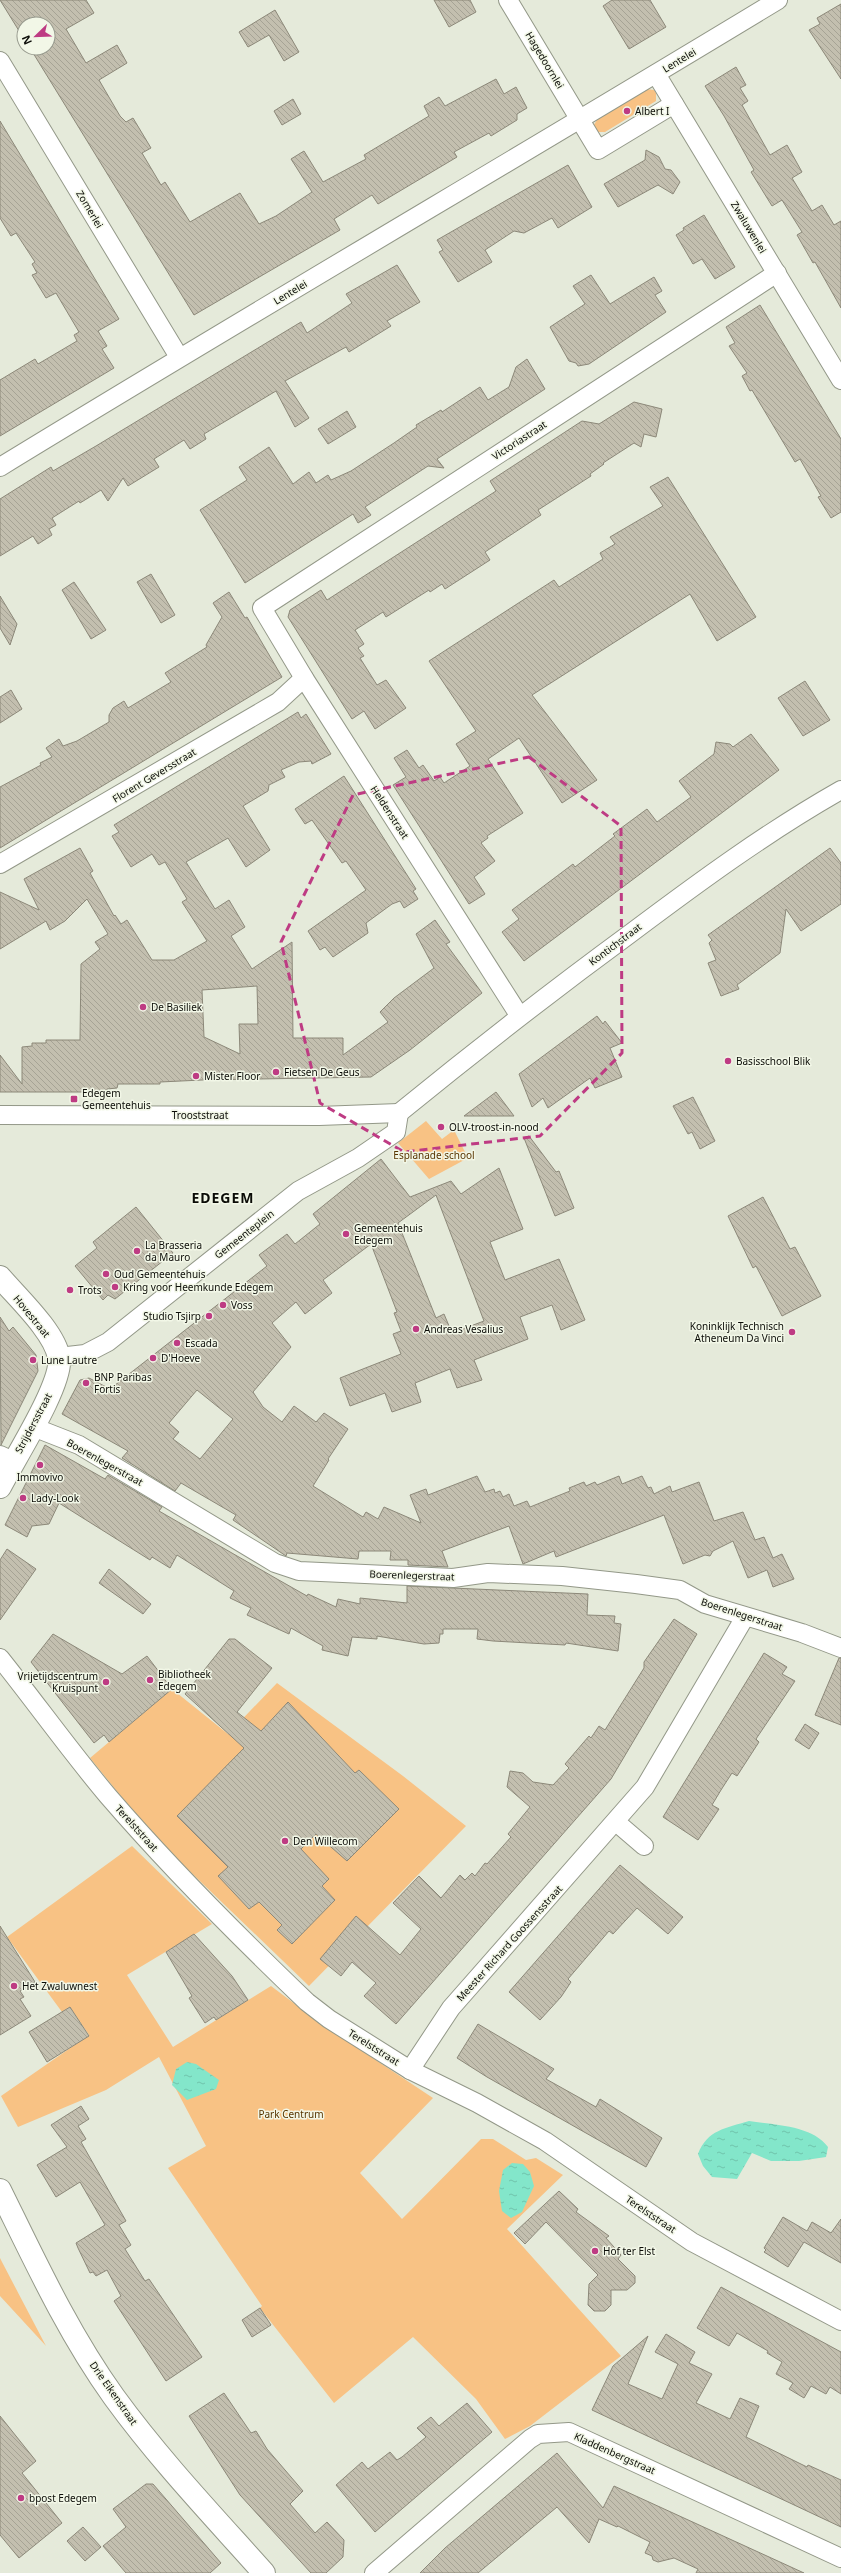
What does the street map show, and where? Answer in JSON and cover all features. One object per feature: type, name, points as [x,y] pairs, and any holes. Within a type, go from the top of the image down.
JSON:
[{"type":"street","name":"Hagedoornlei","points":[[508,0],[581,120]]},
{"type":"street","name":"Lentelei","points":[[0,467],[179,357],[581,120],[778,0]]},
{"type":"street","name":"Zomerlei","points":[[0,61],[179,357]]},
{"type":"street","name":"Zwaluwenlei","points":[[656,74],[841,380]]},
{"type":"street","points":[[581,120],[598,150],[674,104]]},
{"type":"street","name":"Victoriastraat","points":[[262,608],[777,273]]},
{"type":"street","name":"Heldenstraat","points":[[262,608],[304,678],[519,1015]]},
{"type":"street","name":"Florent Geversstraat","points":[[0,864],[278,702],[304,678]]},
{"type":"street","name":"Kontichstraat","points":[[399,1113],[519,1015],[737,855],[788,821],[841,790]]},
{"type":"street","name":"Trooststraat","points":[[0,1115],[319,1116],[399,1113]]},
{"type":"street","name":"Gemeenteplein","points":[[59,1357],[85,1354],[108,1342],[298,1191],[358,1158],[396,1132],[399,1113]]},
{"type":"street","name":"Hovestraat","points":[[0,1277],[48,1334],[59,1357]]},
{"type":"street","name":"Strijdersstraat","points":[[0,1487],[6,1458],[33,1427],[56,1380],[59,1357]]},
{"type":"street","name":"Boerenlegerstraat","points":[[33,1427],[79,1445],[275,1563],[299,1571],[453,1578],[488,1573],[599,1579],[680,1590],[705,1604],[802,1633],[841,1648]]},
{"type":"street","name":"Meester Richard Goossensstraat","points":[[410,2070],[451,2008],[616,1822],[645,1787],[745,1617]]},
{"type":"street","name":"Terelststraat","points":[[0,1658],[107,1795],[184,1881],[307,2002],[329,2019],[410,2070],[477,2103],[545,2141],[692,2242],[841,2321]]},
{"type":"street","points":[[616,1822],[644,1846]]},
{"type":"street","name":"Drie Eikenstraat","points":[[0,2190],[37,2269],[76,2337],[114,2397],[264,2573]]},
{"type":"street","name":"Kladdenbergstraat","points":[[374,2573],[530,2439],[538,2434],[569,2432],[841,2558]]},
{"type":"highlighted area","points":[[529,757],[621,826],[622,1053],[540,1136],[404,1152],[320,1103],[281,942],[353,795]]},
{"type":"green space","points":[[646,89],[654,90],[656,93],[656,101],[605,132],[597,132],[593,126],[597,120]]},
{"type":"green space","name":"Esplanade school","points":[[426,1121],[442,1139],[454,1130],[468,1158],[429,1179],[398,1143]]},
{"type":"green space","points":[[277,1683],[403,1776],[466,1826],[309,1986],[153,1836],[90,1758],[172,1689],[228,1734]]},
{"type":"green space","name":"Park Centrum","points":[[132,1846],[212,1924],[127,1975],[173,2047],[271,1986],[323,2025],[433,2098],[360,2173],[402,2219],[481,2139],[493,2139],[526,2160],[536,2158],[563,2175],[507,2229],[621,2356],[530,2426],[505,2439],[476,2399],[413,2337],[334,2403],[260,2308],[262,2306],[168,2168],[206,2146],[159,2057],[106,2090],[18,2127],[1,2096],[89,2035],[70,2007],[62,2012],[7,1937]]},
{"type":"green space","points":[[0,2258],[2,2262],[46,2346],[0,2296]]},
{"type":"water","points":[[187,2062],[196,2064],[219,2080],[216,2089],[187,2100],[172,2085],[176,2069]]},
{"type":"water","points":[[749,2121],[792,2127],[812,2134],[828,2147],[826,2157],[799,2161],[771,2161],[752,2153],[737,2179],[712,2177],[703,2166],[698,2154],[702,2146],[718,2131]]},
{"type":"water","points":[[512,2163],[523,2164],[530,2172],[534,2186],[522,2212],[511,2218],[502,2211],[499,2191],[503,2170]]},
{"type":"building","points":[[0,0],[86,0],[94,13],[66,29],[86,63],[117,45],[127,63],[99,80],[120,116],[126,122],[133,118],[151,148],[142,153],[161,185],[165,182],[190,222],[240,193],[259,224],[276,216],[312,192],[291,159],[304,151],[323,182],[366,159],[364,155],[429,116],[424,106],[439,97],[445,106],[496,79],[504,94],[516,87],[527,108],[517,114],[517,120],[491,136],[489,133],[454,152],[457,157],[378,204],[372,195],[334,219],[340,230],[194,315],[35,56],[56,56],[56,16],[16,16],[16,26]]},
{"type":"building","points":[[434,0],[470,0],[476,12],[449,27]]},
{"type":"building","points":[[612,0],[650,0],[666,27],[629,49],[603,6]]},
{"type":"building","points":[[841,4],[841,79],[809,30],[820,24],[817,18]]},
{"type":"building","points":[[275,10],[299,52],[284,61],[269,35],[248,47],[239,32]]},
{"type":"building","points":[[736,67],[746,85],[740,88],[748,101],[742,105],[770,155],[787,145],[802,172],[792,178],[812,211],[822,205],[834,225],[841,221],[841,308],[815,262],[813,263],[797,235],[802,232],[782,200],[772,206],[751,172],[754,170],[724,116],[705,86]]},
{"type":"building","points":[[293,99],[301,114],[282,125],[274,111]]},
{"type":"building","points":[[0,121],[119,319],[98,331],[107,346],[102,349],[114,368],[0,436],[0,380],[35,359],[38,364],[77,341],[74,335],[79,332],[56,293],[46,298],[32,275],[37,273],[32,264],[35,262],[16,233],[11,236],[0,218]]},
{"type":"building","points":[[646,150],[659,157],[665,169],[671,170],[680,182],[673,194],[658,185],[618,207],[604,184],[645,160]]},
{"type":"building","points":[[568,165],[592,207],[558,228],[552,218],[524,233],[514,231],[485,250],[492,262],[458,282],[439,252],[443,250],[437,240]]},
{"type":"building","points":[[704,215],[735,267],[715,279],[702,259],[693,264],[676,235],[684,230],[683,228]]},
{"type":"building","points":[[397,265],[420,302],[387,321],[391,326],[349,352],[346,347],[285,381],[309,418],[295,427],[276,391],[204,434],[206,439],[190,449],[184,440],[154,459],[159,467],[128,486],[123,478],[108,501],[101,490],[80,503],[79,501],[52,518],[56,525],[49,529],[52,535],[38,544],[33,536],[0,556],[0,499],[51,467],[53,471],[96,446],[301,322],[307,333],[352,303],[346,294]]},
{"type":"building","points":[[591,275],[610,304],[654,277],[662,291],[655,295],[666,312],[589,364],[578,366],[576,363],[569,361],[550,327],[585,304],[573,286]]},
{"type":"building","points":[[760,305],[841,439],[841,512],[831,518],[818,497],[821,496],[800,459],[795,462],[752,390],[750,391],[742,376],[747,373],[729,346],[735,343],[726,327]]},
{"type":"building","points":[[527,359],[545,389],[437,459],[444,468],[428,466],[365,507],[371,515],[358,523],[353,514],[245,583],[200,510],[247,480],[239,467],[269,447],[293,484],[309,472],[316,483],[328,475],[331,480],[351,471],[417,427],[416,425],[441,410],[442,412],[480,387],[488,400],[509,387],[516,367]]},
{"type":"building","points":[[634,402],[662,409],[656,437],[644,434],[641,447],[634,443],[603,463],[604,464],[590,474],[591,476],[538,510],[541,515],[485,552],[490,560],[445,589],[442,584],[430,592],[429,590],[386,617],[383,612],[355,630],[364,644],[358,648],[364,656],[360,658],[377,685],[386,680],[406,708],[375,729],[364,711],[352,719],[288,617],[290,610],[321,590],[327,600],[496,491],[490,481],[582,421],[599,424]]},
{"type":"building","points":[[347,411],[356,427],[328,444],[318,429]]},
{"type":"building","points":[[668,477],[756,617],[717,641],[690,594],[532,695],[597,780],[562,803],[519,738],[488,759],[523,813],[487,836],[488,838],[481,843],[495,861],[474,877],[485,894],[469,904],[393,785],[406,777],[394,758],[407,750],[419,768],[423,765],[434,781],[440,777],[444,783],[470,766],[456,744],[476,731],[429,661],[554,580],[559,587],[603,559],[600,553],[615,544],[610,537],[663,506],[650,487]]},
{"type":"building","points":[[151,574],[175,615],[161,623],[137,582]]},
{"type":"building","points":[[74,582],[106,630],[91,639],[62,590]]},
{"type":"building","points":[[229,592],[245,618],[247,617],[282,677],[0,848],[0,787],[41,765],[40,763],[52,757],[46,748],[59,739],[63,746],[77,741],[109,722],[109,715],[113,708],[124,701],[128,708],[171,682],[165,673],[207,647],[206,645],[222,617],[213,603]]},
{"type":"building","points":[[0,596],[17,624],[10,645],[0,628]]},
{"type":"building","points":[[805,681],[830,720],[803,736],[778,698]]},
{"type":"building","points":[[11,690],[22,709],[0,723],[0,697]]},
{"type":"building","points":[[298,712],[301,718],[306,714],[331,754],[312,764],[311,761],[299,762],[281,770],[285,777],[269,785],[268,791],[243,806],[270,850],[246,867],[228,838],[186,862],[215,909],[229,900],[245,927],[231,936],[252,969],[292,942],[293,1038],[343,1038],[343,1055],[388,1022],[380,1012],[394,998],[434,968],[416,934],[435,920],[450,942],[446,944],[482,993],[410,1050],[371,1077],[202,1080],[160,1082],[160,1084],[118,1084],[117,1088],[107,1089],[107,1092],[0,1092],[0,1055],[22,1084],[22,1047],[32,1046],[32,1043],[46,1043],[46,1040],[80,1040],[81,964],[100,949],[95,942],[108,934],[87,899],[65,921],[50,930],[46,921],[0,949],[0,892],[39,910],[24,879],[80,848],[93,871],[90,873],[114,916],[115,915],[121,924],[127,920],[152,960],[174,960],[207,941],[182,902],[187,899],[165,862],[159,865],[152,854],[131,867],[112,836],[119,832],[114,825]],"holes":[[[257,986],[258,1024],[239,1024],[240,1054],[204,1037],[202,990]]]},
{"type":"building","points":[[751,734],[779,770],[524,961],[502,932],[519,919],[512,910],[573,864],[575,867],[615,836],[613,834],[647,809],[657,822],[691,797],[679,781],[714,754],[716,742],[730,744],[733,747]]},
{"type":"building","points":[[344,776],[416,889],[413,891],[418,899],[404,908],[400,901],[392,904],[366,923],[368,933],[333,957],[325,947],[320,950],[308,931],[366,890],[346,861],[342,863],[312,820],[305,824],[295,809]]},
{"type":"building","points":[[830,848],[841,863],[841,904],[801,931],[786,909],[780,953],[737,985],[739,989],[721,996],[708,963],[716,960],[709,943],[712,940],[708,935]]},
{"type":"building","points":[[597,1016],[603,1024],[605,1021],[622,1043],[610,1048],[622,1077],[595,1088],[590,1078],[548,1108],[543,1098],[532,1107],[519,1074]]},
{"type":"building","points":[[496,1092],[514,1116],[464,1116]]},
{"type":"building","points":[[693,1097],[715,1141],[700,1149],[692,1132],[688,1134],[673,1106]]},
{"type":"building","points":[[529,1136],[556,1172],[559,1171],[574,1208],[555,1216],[524,1138]]},
{"type":"building","points":[[381,1159],[410,1197],[451,1181],[461,1194],[499,1168],[523,1229],[490,1242],[505,1280],[559,1259],[585,1320],[561,1330],[552,1305],[520,1317],[528,1339],[474,1360],[482,1380],[457,1388],[450,1369],[415,1383],[421,1402],[392,1412],[385,1393],[350,1406],[340,1378],[401,1354],[393,1334],[401,1331],[394,1313],[397,1312],[371,1244],[323,1280],[332,1293],[305,1314],[296,1302],[272,1323],[291,1347],[253,1392],[263,1407],[282,1422],[294,1406],[316,1422],[324,1413],[348,1429],[328,1459],[329,1460],[313,1486],[363,1517],[366,1512],[378,1519],[384,1507],[421,1523],[410,1495],[426,1489],[428,1495],[477,1476],[485,1492],[494,1489],[495,1493],[500,1491],[503,1497],[509,1494],[514,1506],[527,1501],[530,1507],[570,1491],[569,1488],[584,1482],[586,1486],[595,1482],[597,1485],[619,1476],[622,1484],[642,1476],[648,1488],[651,1487],[654,1494],[670,1486],[672,1492],[699,1482],[714,1521],[743,1512],[755,1540],[764,1537],[773,1558],[782,1554],[794,1579],[773,1587],[767,1570],[748,1578],[733,1541],[713,1551],[710,1556],[705,1555],[683,1564],[664,1515],[556,1557],[554,1551],[523,1564],[509,1526],[442,1551],[448,1567],[408,1565],[408,1560],[390,1560],[391,1551],[359,1551],[358,1559],[287,1553],[286,1556],[233,1520],[236,1515],[181,1483],[175,1491],[122,1458],[128,1451],[62,1414],[80,1380],[89,1378],[110,1389],[267,1266],[259,1255],[287,1234],[295,1244],[320,1224],[313,1214]],"holes":[[[436,1195],[484,1321],[452,1333],[444,1314],[436,1318],[398,1223]],[[197,1390],[233,1419],[200,1459],[173,1439],[179,1432],[169,1423]]]},
{"type":"building","points":[[763,1197],[790,1249],[795,1247],[821,1296],[782,1316],[756,1266],[753,1268],[728,1216]]},
{"type":"building","points":[[136,1207],[173,1253],[115,1299],[108,1295],[103,1300],[75,1266],[97,1248],[93,1242]]},
{"type":"building","points":[[0,1317],[9,1331],[13,1327],[36,1355],[38,1371],[1,1445]]},
{"type":"building","points":[[45,1445],[105,1479],[108,1475],[162,1507],[159,1511],[307,1596],[308,1594],[336,1607],[338,1599],[360,1604],[360,1598],[407,1603],[407,1586],[588,1594],[587,1615],[615,1616],[614,1623],[621,1624],[618,1651],[566,1643],[565,1645],[477,1639],[478,1629],[443,1629],[443,1634],[440,1634],[439,1643],[424,1644],[377,1636],[377,1639],[352,1637],[348,1656],[322,1650],[323,1646],[291,1628],[289,1634],[247,1615],[251,1608],[230,1598],[234,1591],[177,1555],[170,1568],[152,1557],[150,1560],[59,1503],[49,1524],[32,1526],[27,1537],[5,1525]]},
{"type":"building","points":[[7,1549],[36,1569],[0,1620],[0,1560]]},
{"type":"building","points":[[109,1569],[151,1604],[143,1614],[99,1583]]},
{"type":"building","points":[[674,1619],[697,1634],[611,1779],[396,2024],[364,1996],[376,1983],[352,1962],[341,1976],[320,1959],[356,1916],[400,1955],[421,1929],[393,1903],[419,1876],[441,1898],[460,1875],[465,1880],[472,1873],[475,1876],[485,1863],[487,1864],[511,1837],[508,1834],[530,1807],[507,1787],[510,1771],[523,1773],[533,1782],[553,1785],[569,1768],[565,1764],[589,1736],[591,1738],[599,1726],[605,1730],[644,1668],[644,1662]]},
{"type":"building","name":"Vrijetijdscentrum Kruispunt","points":[[53,1634],[122,1674],[147,1656],[172,1689],[109,1742],[104,1735],[94,1743],[31,1662]]},
{"type":"building","name":"Den Willecom","points":[[229,1639],[235,1639],[272,1668],[237,1712],[261,1731],[288,1702],[355,1773],[359,1770],[399,1809],[347,1861],[316,1834],[301,1849],[329,1879],[322,1886],[335,1900],[292,1944],[277,1930],[282,1925],[259,1902],[249,1909],[218,1876],[228,1867],[177,1816],[244,1748],[185,1694]]},
{"type":"building","points":[[764,1653],[787,1667],[782,1674],[795,1681],[756,1739],[759,1742],[737,1776],[732,1773],[721,1790],[712,1805],[719,1809],[698,1840],[663,1817]]},
{"type":"building","points":[[839,1658],[841,1658],[841,1725],[815,1715]]},
{"type":"building","points":[[805,1724],[819,1733],[809,1749],[795,1740]]},
{"type":"building","points":[[620,1865],[683,1917],[668,1934],[637,1908],[613,1934],[609,1931],[568,1979],[571,1982],[561,1997],[540,2020],[509,1992]]},
{"type":"building","name":"Het Zwaluwnest","points":[[0,1926],[35,1982],[20,1991],[24,1997],[20,1999],[31,2016],[0,2035]]},
{"type":"building","points":[[194,1934],[232,1976],[248,2000],[216,2020],[214,2017],[205,2023],[189,1998],[192,1996],[166,1952]]},
{"type":"building","points":[[70,2007],[89,2036],[47,2062],[29,2032]]},
{"type":"building","points":[[478,2024],[554,2069],[546,2079],[596,2107],[600,2099],[662,2138],[646,2167],[487,2077],[457,2058]]},
{"type":"building","points":[[81,2106],[89,2119],[78,2126],[86,2139],[81,2142],[126,2221],[119,2225],[131,2245],[125,2249],[145,2281],[149,2279],[202,2357],[166,2381],[114,2301],[121,2296],[107,2270],[96,2276],[93,2272],[90,2273],[78,2248],[76,2243],[105,2225],[80,2182],[56,2197],[37,2165],[67,2147],[51,2125]]},
{"type":"building","name":"Hof ter Elst","points":[[559,2191],[578,2209],[576,2212],[609,2236],[606,2238],[621,2255],[618,2259],[635,2276],[635,2283],[627,2290],[611,2290],[611,2305],[605,2311],[594,2311],[588,2305],[589,2284],[598,2275],[546,2222],[525,2244],[514,2233]]},
{"type":"building","points":[[783,2217],[807,2231],[812,2222],[831,2233],[841,2219],[841,2263],[804,2242],[788,2267],[764,2252],[766,2250],[764,2248]]},
{"type":"building","points":[[721,2287],[841,2352],[841,2394],[830,2387],[826,2394],[811,2386],[804,2398],[789,2389],[793,2383],[776,2374],[782,2362],[767,2353],[768,2351],[737,2333],[729,2346],[697,2328]]},
{"type":"building","points":[[260,2308],[271,2325],[252,2337],[242,2320]]},
{"type":"building","points":[[666,2334],[695,2352],[689,2363],[712,2374],[696,2403],[730,2419],[740,2398],[759,2406],[746,2437],[807,2467],[808,2465],[841,2480],[841,2527],[592,2410],[613,2366],[648,2336],[628,2384],[662,2399],[678,2364],[655,2352]]},
{"type":"building","points":[[224,2393],[251,2433],[256,2431],[267,2449],[303,2491],[290,2504],[315,2533],[327,2522],[344,2540],[343,2557],[326,2573],[311,2573],[240,2495],[189,2416]]},
{"type":"building","points":[[467,2403],[492,2432],[375,2532],[336,2485],[362,2462],[368,2469],[390,2452],[397,2460],[402,2457],[426,2437],[417,2428],[431,2417],[439,2426]]},
{"type":"building","name":"bpost Edegem","points":[[0,2416],[36,2461],[22,2473],[62,2523],[19,2558],[0,2535]]},
{"type":"building","points":[[557,2453],[603,2508],[614,2486],[804,2573],[696,2573],[698,2569],[674,2558],[658,2562],[653,2560],[652,2556],[645,2553],[650,2542],[618,2526],[617,2527],[599,2519],[589,2543],[557,2507],[478,2573],[420,2573],[445,2548]]},
{"type":"building","points":[[146,2484],[153,2484],[221,2563],[210,2573],[126,2573],[103,2546],[126,2527],[113,2509]]},
{"type":"building","points":[[83,2527],[101,2547],[85,2561],[67,2541]]},
{"type":"place","name":"Albert I","points":[[627,111]]},
{"type":"place","name":"De Basiliek","points":[[143,1007]]},
{"type":"place","name":"Basisschool Blik","points":[[728,1061]]},
{"type":"place","name":"Fietsen De Geus","points":[[276,1072]]},
{"type":"place","name":"Mister Floor","points":[[196,1076]]},
{"type":"place","name":"Edegem Gemeentehuis","points":[[74,1099]]},
{"type":"place","name":"OLV-troost-in-nood","points":[[441,1127]]},
{"type":"place","name":"Gemeentehuis Edegem","points":[[346,1234]]},
{"type":"place","name":"La Brasseria da Mauro","points":[[137,1251]]},
{"type":"place","name":"Oud Gemeentehuis","points":[[106,1274]]},
{"type":"place","name":"Kring voor Heemkunde Edegem","points":[[115,1287]]},
{"type":"place","name":"Trots","points":[[70,1290]]},
{"type":"place","name":"Voss","points":[[223,1305]]},
{"type":"place","name":"Studio Tsjirp","points":[[209,1316]]},
{"type":"place","name":"Andreas Vesalius","points":[[416,1329]]},
{"type":"place","name":"Koninklijk Technisch Atheneum Da Vinci","points":[[792,1332]]},
{"type":"place","name":"Escada","points":[[177,1343]]},
{"type":"place","name":"D'Hoeve","points":[[153,1358]]},
{"type":"place","name":"Lune Lautre","points":[[33,1360]]},
{"type":"place","name":"BNP Paribas Fortis","points":[[86,1383]]},
{"type":"place","name":"Immovivo","points":[[40,1465]]},
{"type":"place","name":"Lady-Look","points":[[23,1498]]},
{"type":"place","name":"Bibliotheek Edegem","points":[[150,1680]]},
{"type":"place","name":"Vrijetijdscentrum Kruispunt","points":[[106,1682]]},
{"type":"place","name":"Den Willecom","points":[[285,1841]]},
{"type":"place","name":"Het Zwaluwnest","points":[[14,1986]]},
{"type":"place","name":"Hof ter Elst","points":[[595,2251]]},
{"type":"place","name":"bpost Edegem","points":[[21,2498]]},
{"type":"district","name":"EDEGEM","points":[[223,1198]]}]
